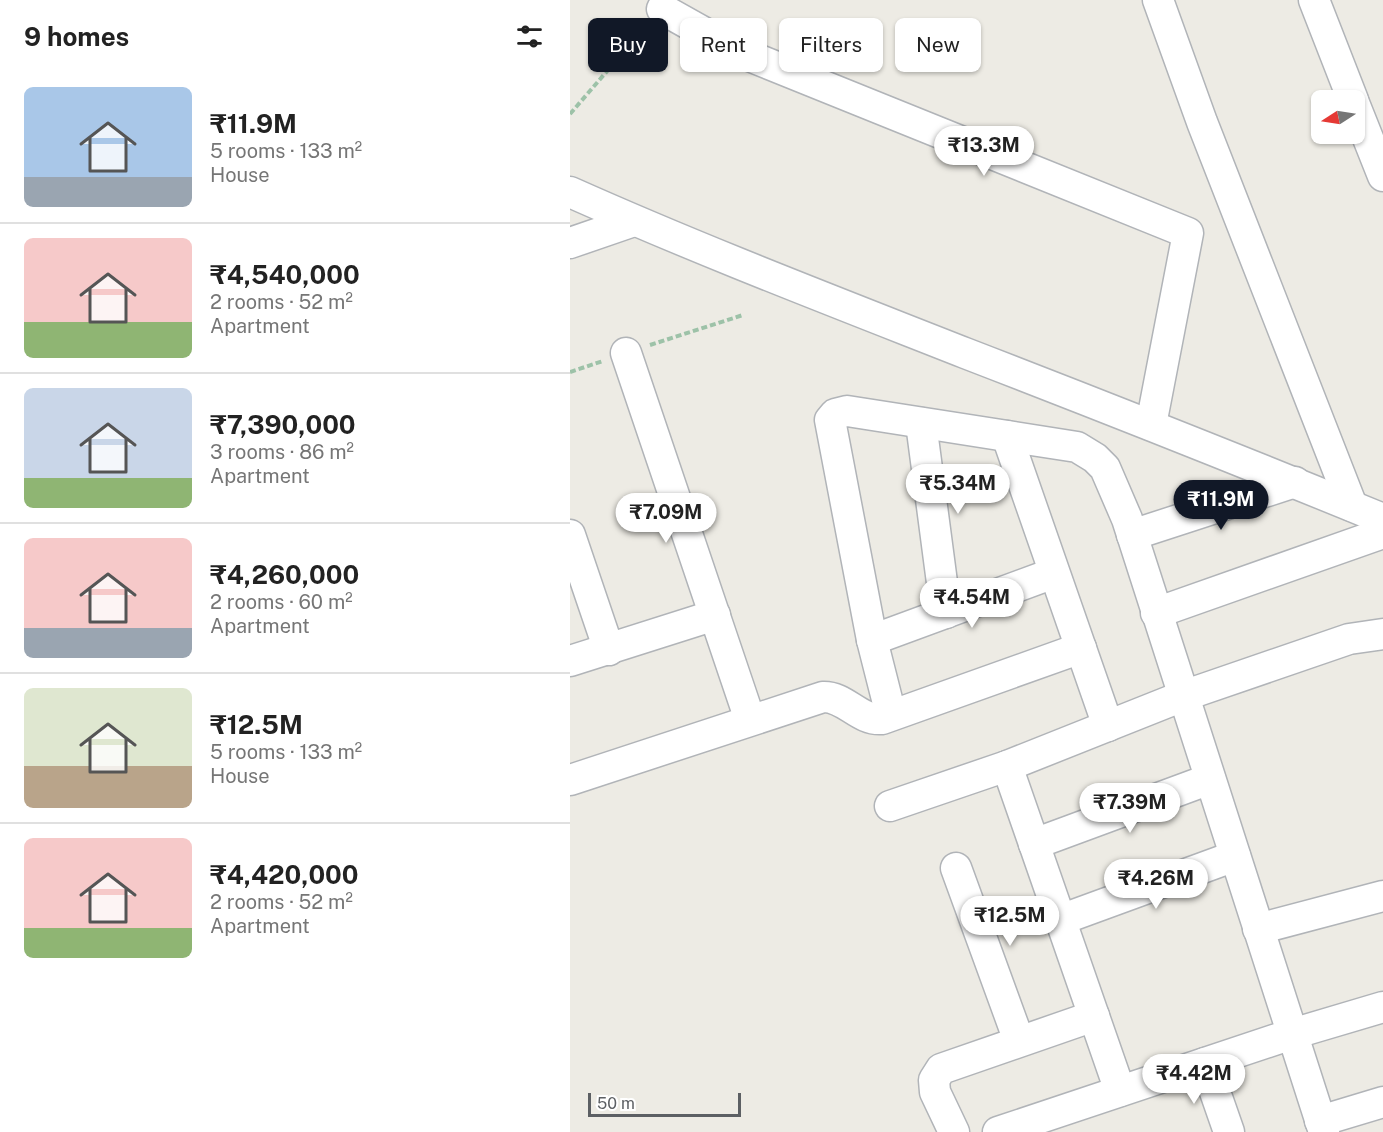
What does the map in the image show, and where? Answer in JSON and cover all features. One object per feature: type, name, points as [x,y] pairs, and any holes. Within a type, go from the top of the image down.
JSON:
[{"type":"street","points":[[1158,0],[1202,122],[1352,506]]},
{"type":"street","points":[[1314,0],[1349,90]]},
{"type":"street","points":[[662,9],[737,51],[1188,233],[1151,425]]},
{"type":"street","points":[[1365,130],[1383,176]]},
{"type":"street","points":[[570,192],[634,221],[806,291],[1151,425],[1383,519]]},
{"type":"street","points":[[570,243],[634,221]]},
{"type":"street","points":[[626,353],[750,720]]},
{"type":"street","points":[[1091,402],[1095,458]]},
{"type":"street","points":[[891,715],[872,640],[830,420],[836,414],[847,411],[1077,447],[1095,458],[1105,468],[1132,535],[1322,1126],[1383,1102]]},
{"type":"street","points":[[921,423],[946,613]]},
{"type":"street","points":[[1007,436],[1108,726]]},
{"type":"street","points":[[1132,535],[1295,482]]},
{"type":"street","points":[[1156,613],[1383,533]]},
{"type":"street","points":[[570,535],[609,650]]},
{"type":"street","points":[[872,640],[1054,573]]},
{"type":"street","points":[[570,661],[715,615]]},
{"type":"street","points":[[890,806],[1007,766],[1183,696],[1349,639],[1383,634]]},
{"type":"street","points":[[570,780],[823,697],[831,696],[875,719],[891,715],[1081,648]]},
{"type":"street","points":[[1007,766],[1120,1091]]},
{"type":"street","points":[[1034,844],[1210,779]]},
{"type":"street","points":[[1060,920],[1235,856]]},
{"type":"street","points":[[956,868],[1019,1041]]},
{"type":"street","points":[[1258,929],[1383,896]]},
{"type":"street","points":[[998,1132],[1292,1034],[1383,1007]]},
{"type":"street","points":[[954,1132],[935,1092],[934,1080],[941,1070],[1094,1016]]},
{"type":"street","points":[[1205,1063],[1228,1132]]},
{"type":"path","points":[[570,114],[662,9]]},
{"type":"path","points":[[570,372],[743,315]]}]
